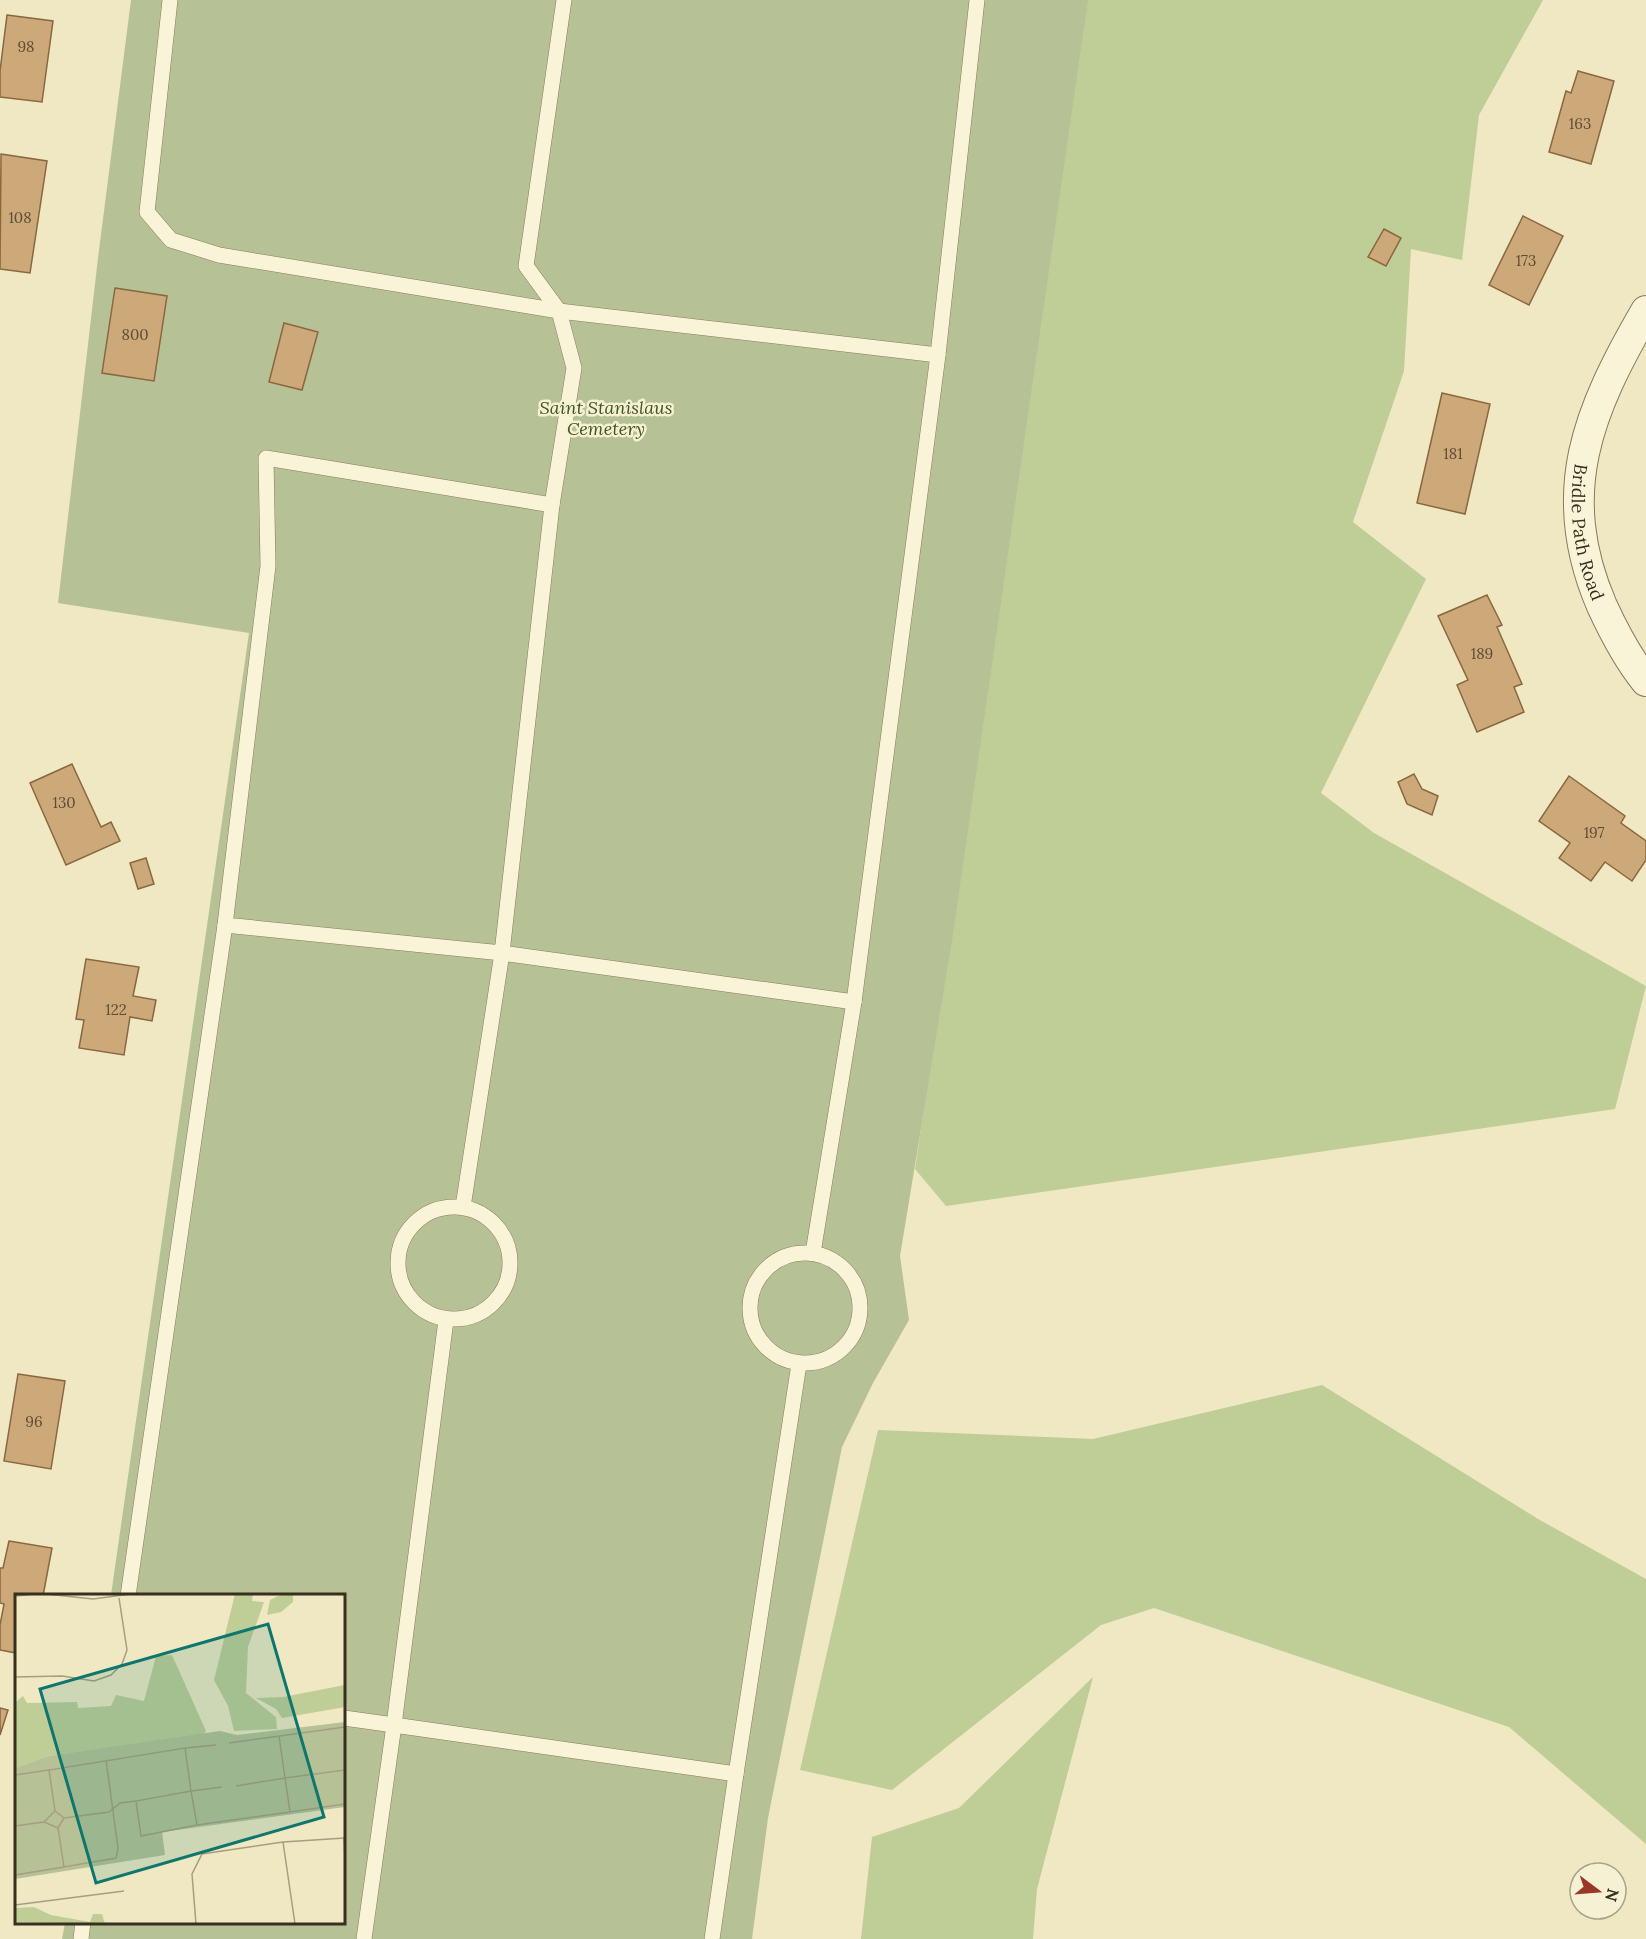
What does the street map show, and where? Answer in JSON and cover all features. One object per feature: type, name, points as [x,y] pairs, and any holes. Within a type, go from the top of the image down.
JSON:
[{"type":"street","name":"Bridle Path Road","points":[[1646,311],[1614,368],[1590,427],[1582,461],[1578,510],[1587,563],[1596,592],[1624,648],[1646,681]]},
{"type":"lane","points":[[170,0],[147,212],[171,240],[219,255],[559,311],[938,355]]},
{"type":"lane","points":[[463,1207],[502,953],[552,505],[574,368],[559,311],[526,266],[564,0]]},
{"type":"lane","points":[[813,1253],[854,1002],[938,355],[977,0]]},
{"type":"lane","points":[[128,1594],[225,925],[268,566],[266,458],[552,505]]},
{"type":"lane","points":[[225,925],[502,953],[854,1002]]},
{"type":"lane","points":[[445,1207],[463,1207],[482,1214],[497,1226],[507,1243],[509,1272],[507,1282],[498,1299],[483,1312],[465,1319],[446,1320],[429,1314],[414,1304],[404,1289],[398,1272],[398,1254],[403,1238],[414,1223],[429,1212],[445,1207]]},
{"type":"lane","points":[[796,1253],[813,1253],[831,1259],[847,1271],[857,1287],[861,1306],[858,1325],[849,1342],[836,1355],[818,1363],[799,1364],[782,1359],[767,1350],[756,1336],[750,1319],[749,1301],[754,1284],[765,1270],[779,1259],[796,1253]]},
{"type":"lane","points":[[364,1939],[446,1320]]},
{"type":"lane","points":[[712,1939],[799,1364]]},
{"type":"lane","points":[[345,1718],[736,1774]]},
{"type":"lane","points":[[81,1939],[83,1924]]},
{"type":"green space","name":"Saint Stanislaus Cemetery","points":[[131,0],[1088,0],[953,934],[900,1256],[909,1320],[873,1383],[842,1447],[768,1818],[752,1939],[62,1939],[65,1924],[345,1924],[345,1594],[111,1594],[249,633],[58,603]]},
{"type":"green space","points":[[1087,0],[1543,0],[1479,115],[1462,260],[1411,249],[1404,371],[1353,522],[1426,579],[1321,793],[1374,833],[1646,986],[1615,1109],[946,1206],[915,1169]]},
{"type":"green space","points":[[1322,1385],[1538,1519],[1646,1579],[1646,1844],[1509,1727],[1154,1608],[1101,1625],[892,1790],[800,1770],[878,1430],[1093,1439]]},
{"type":"green space","points":[[1093,1677],[1037,1889],[1033,1939],[861,1939],[872,1837],[959,1808]]},
{"type":"building","points":[[7,15],[53,21],[42,102],[0,97],[0,71]]},
{"type":"building","points":[[1578,71],[1614,81],[1591,164],[1549,152],[1566,91],[1571,93]]},
{"type":"building","points":[[1,154],[47,161],[30,273],[0,269]]},
{"type":"building","points":[[1523,216],[1563,236],[1529,305],[1489,285]]},
{"type":"building","points":[[1384,229],[1401,238],[1386,266],[1368,257]]},
{"type":"building","points":[[115,288],[167,296],[154,381],[102,373]]},
{"type":"building","points":[[284,323],[318,332],[302,390],[269,382]]},
{"type":"building","points":[[1442,393],[1490,404],[1465,514],[1417,503]]},
{"type":"building","points":[[1487,595],[1502,625],[1497,627],[1522,684],[1514,687],[1524,712],[1477,732],[1457,685],[1468,680],[1438,616]]},
{"type":"building","points":[[72,764],[101,827],[111,822],[120,841],[66,865],[30,783]]},
{"type":"building","points":[[1414,774],[1422,789],[1438,796],[1432,815],[1407,804],[1398,782]]},
{"type":"building","points":[[1569,776],[1625,816],[1621,823],[1646,841],[1646,860],[1632,881],[1605,862],[1591,881],[1559,858],[1570,843],[1539,821]]},
{"type":"building","points":[[146,858],[154,884],[138,889],[130,863]]},
{"type":"building","points":[[86,959],[139,967],[133,996],[156,1000],[152,1021],[130,1017],[124,1055],[79,1048],[84,1020],[76,1019]]},
{"type":"building","points":[[18,1374],[65,1381],[51,1469],[4,1461]]},
{"type":"building","points":[[9,1541],[52,1548],[43,1594],[15,1594],[15,1653],[0,1650],[0,1625],[4,1604],[0,1603],[0,1568],[3,1568]]},
{"type":"building","points":[[0,1708],[8,1710],[0,1735]]}]
